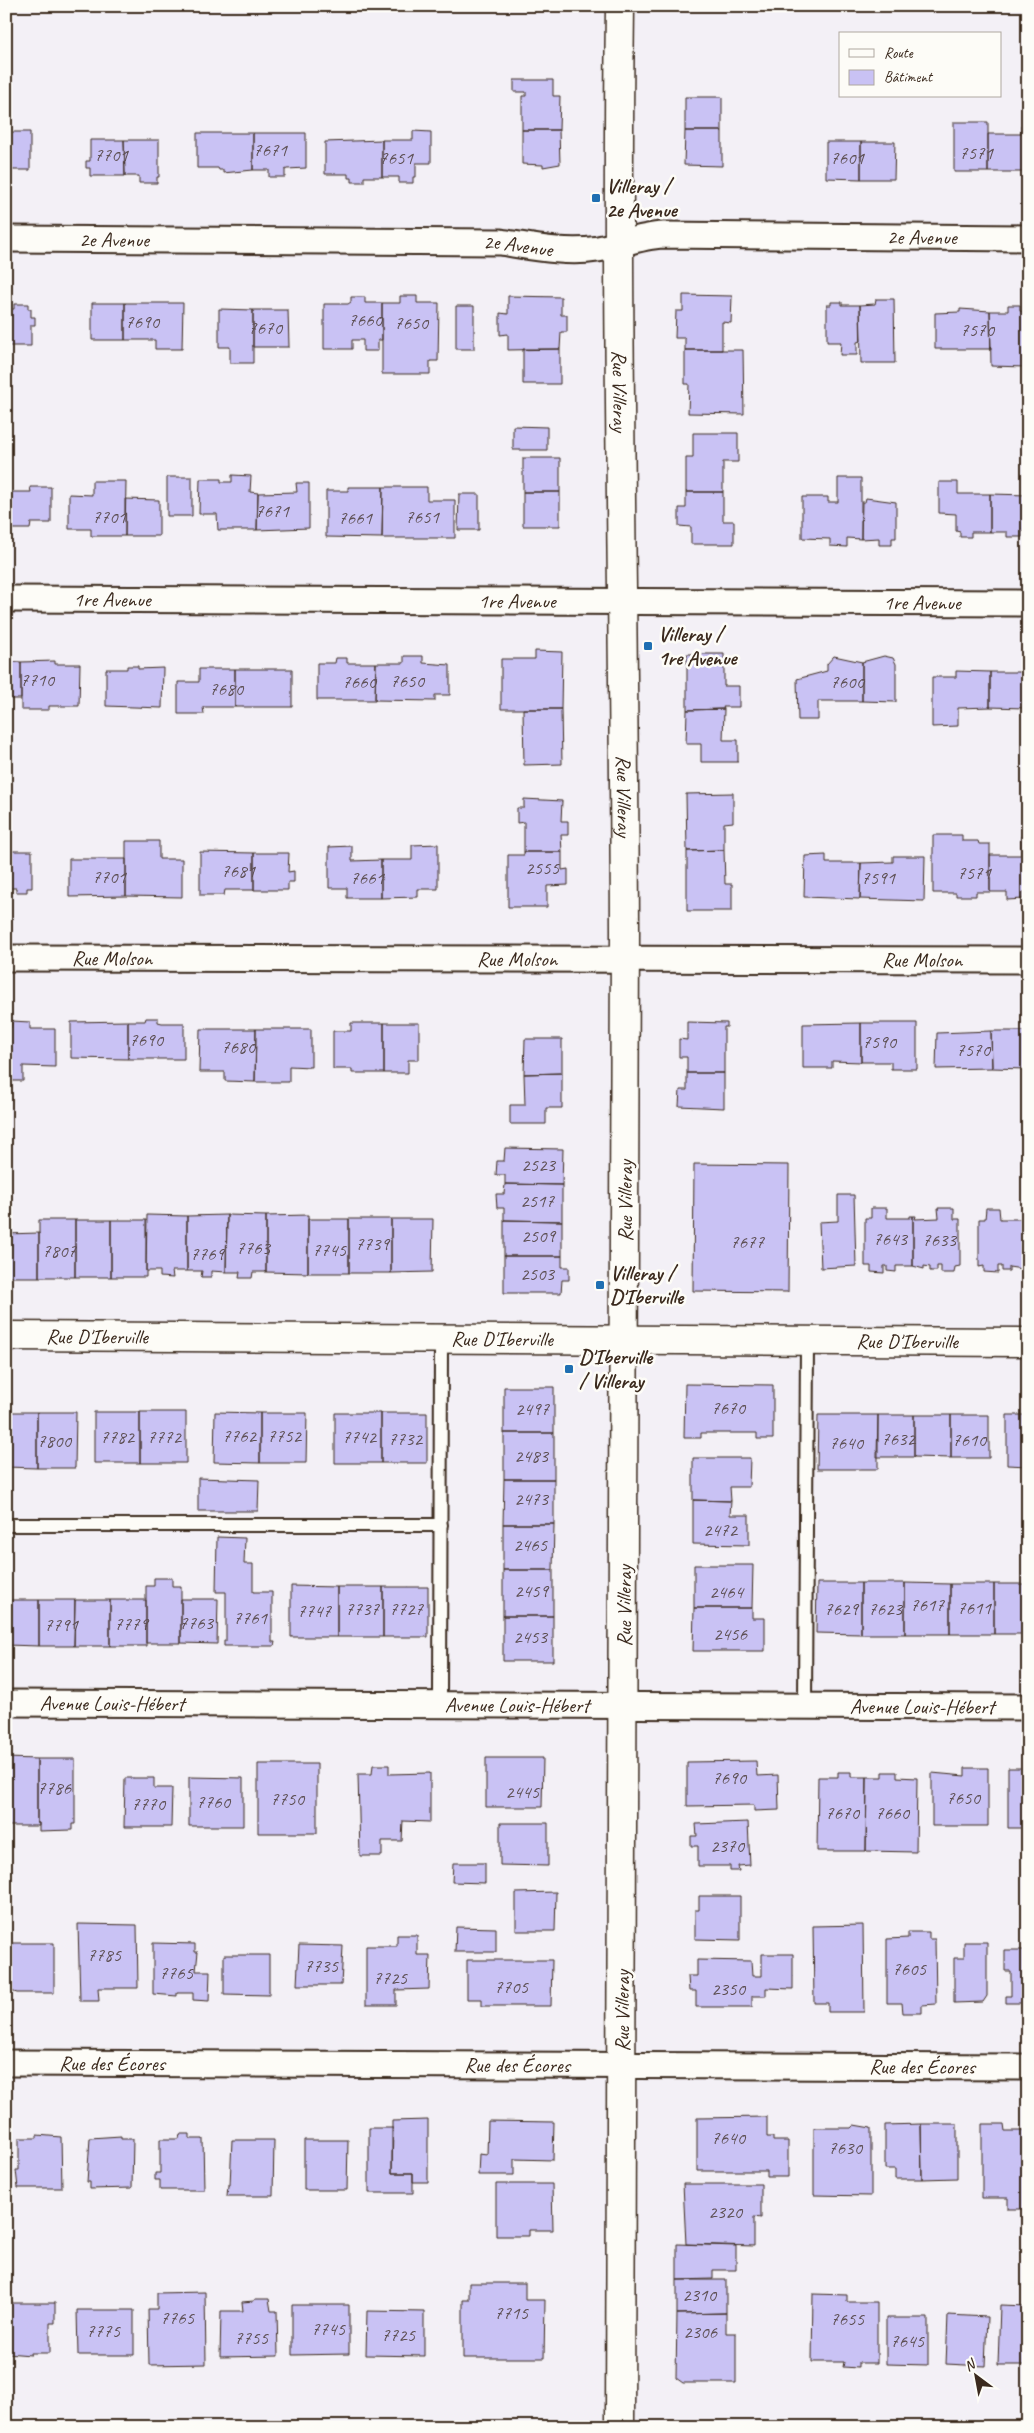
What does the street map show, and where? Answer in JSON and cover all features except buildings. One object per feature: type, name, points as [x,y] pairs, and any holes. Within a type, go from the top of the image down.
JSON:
[{"type":"street","name":"Rue Villeray","points":[[620,6],[618,245],[622,602],[625,1340],[620,2427]]},
{"type":"street","name":"2e Avenue","points":[[6,239],[501,242],[545,250],[566,250],[596,249],[649,236],[663,235],[1028,238]]},
{"type":"street","name":"1re Avenue","points":[[6,599],[1028,603]]},
{"type":"street","name":"Rue Molson","points":[[6,958],[1028,960]]},
{"type":"street","name":"Rue D'Iberville","points":[[6,1336],[1028,1342]]},
{"type":"street","name":"Avenue Louis-Hébert","points":[[6,1703],[1028,1707]]},
{"type":"street","name":"Rue des Écores","points":[[6,2063],[1028,2067]]},
{"type":"lane","points":[[440,1704],[441,1340]]},
{"type":"lane","points":[[805,1705],[807,1341]]},
{"type":"lane","points":[[6,1524],[441,1525]]},
{"type":"place","name":"Villeray / 2e Avenue","points":[[596,198]]},
{"type":"place","name":"Villeray / 1re Avenue","points":[[648,646]]},
{"type":"place","name":"Villeray / D'Iberville","points":[[600,1285]]},
{"type":"place","name":"D'Iberville / Villeray","points":[[569,1369]]}]
